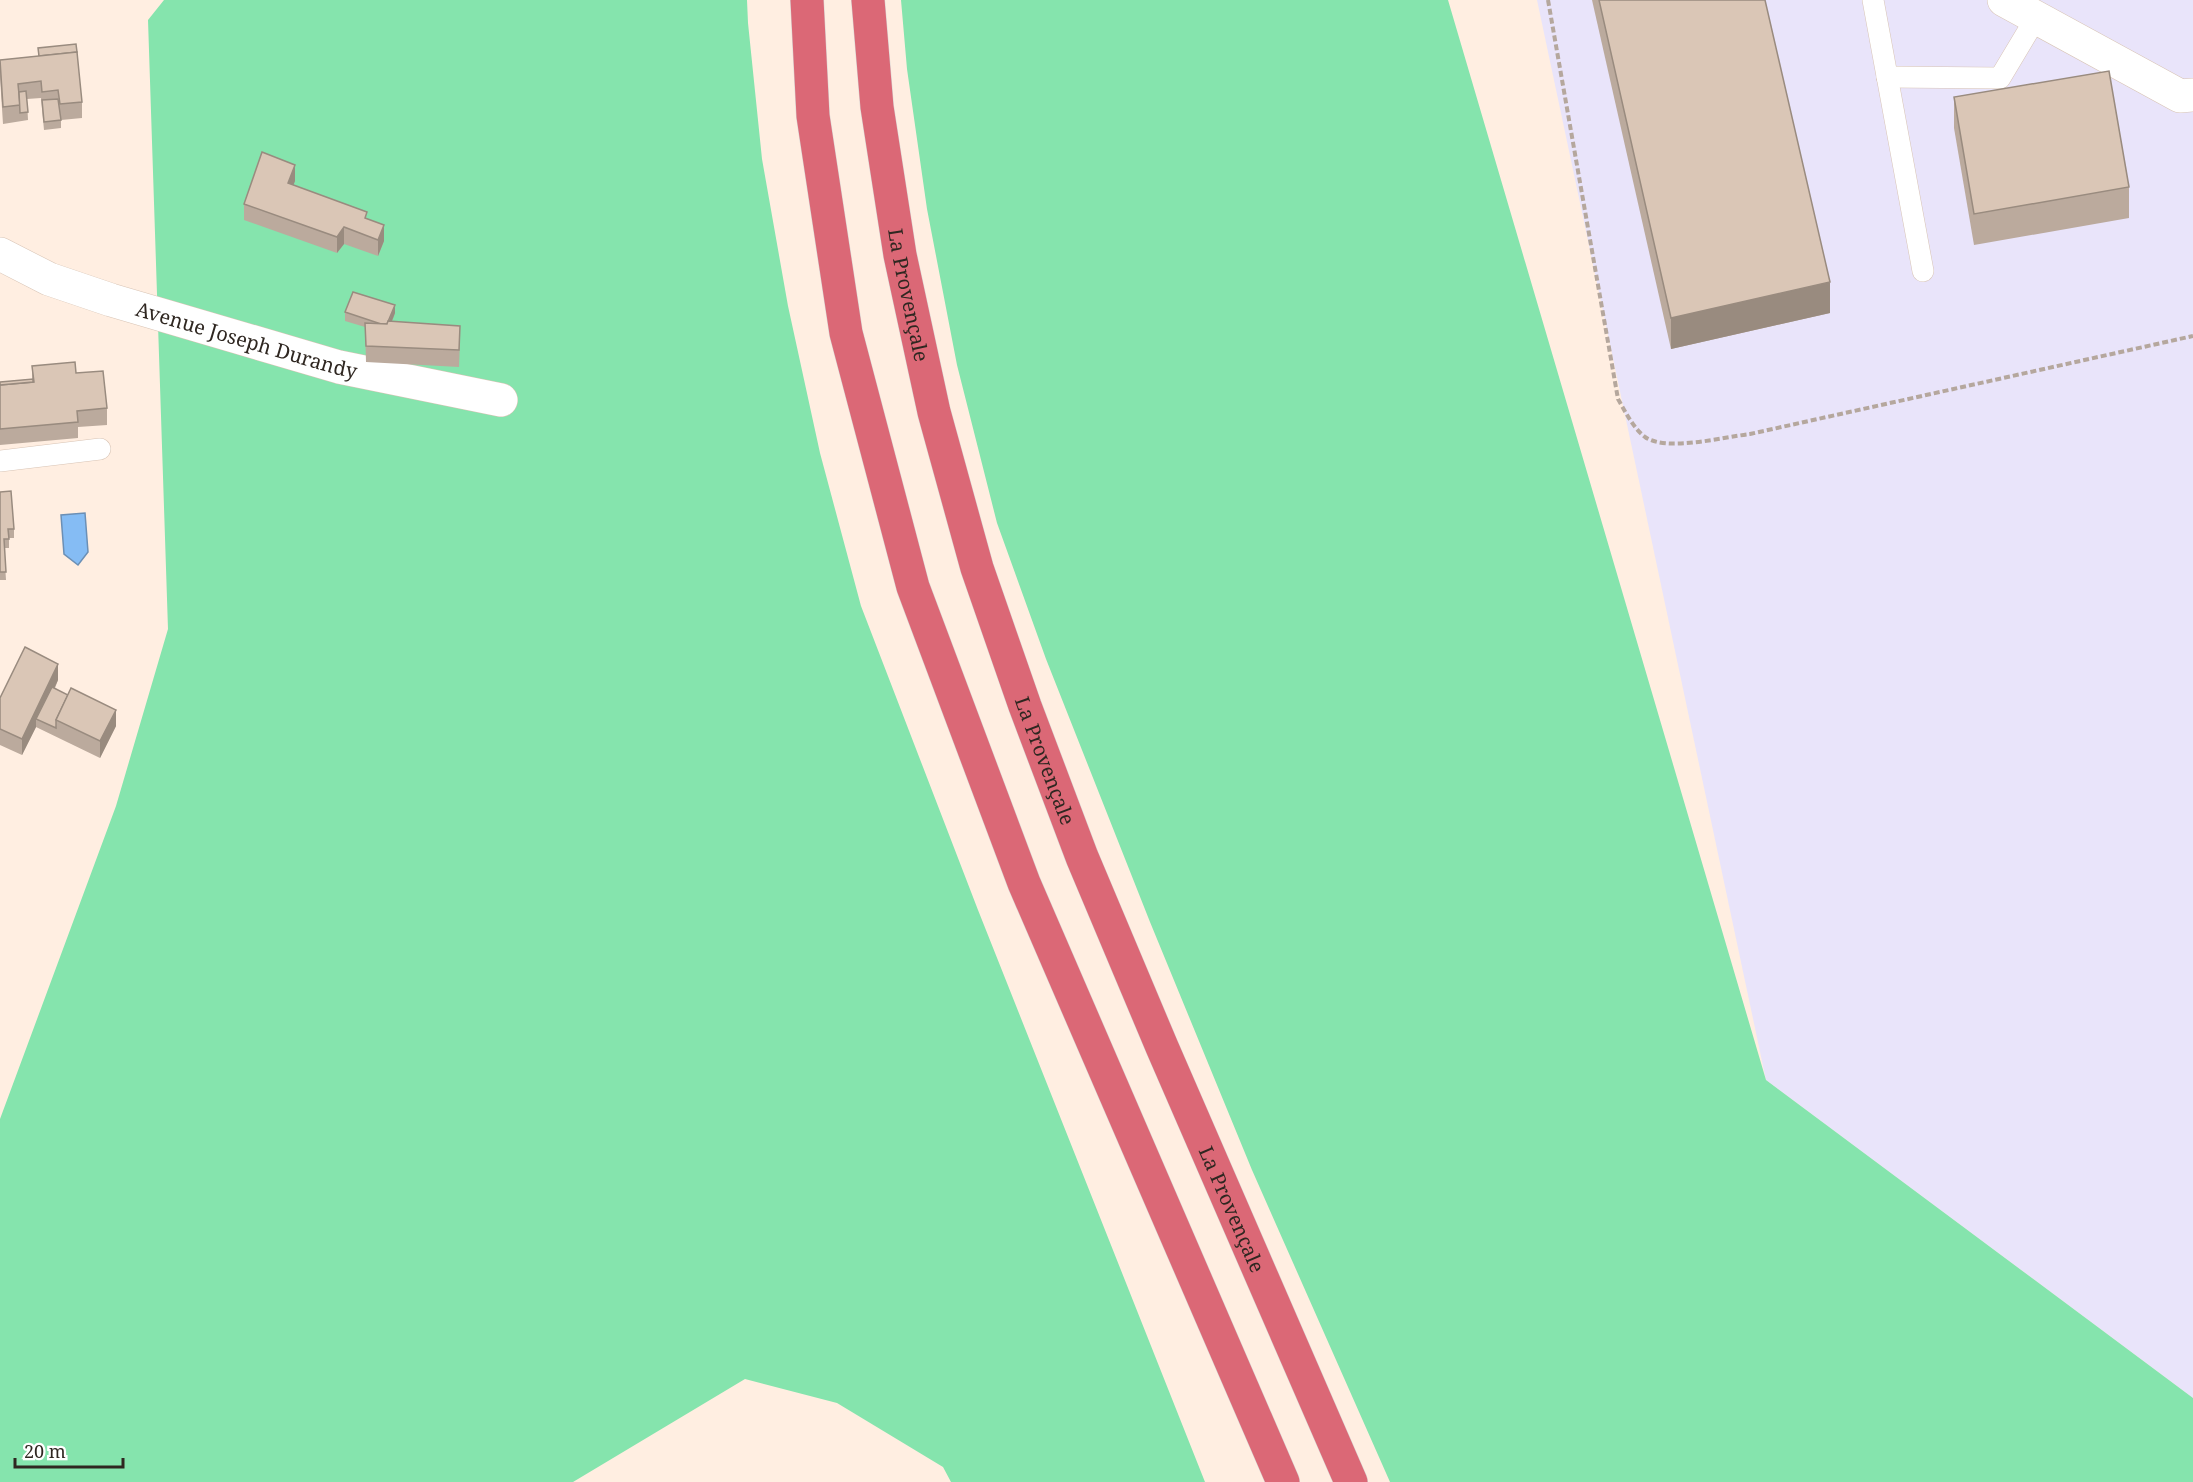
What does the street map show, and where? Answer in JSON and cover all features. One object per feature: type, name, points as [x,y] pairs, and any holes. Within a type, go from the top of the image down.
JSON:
[{"type":"highway","points":[[807,0],[813,116],[846,333],[913,586],[1024,883],[1283,1482]]},
{"type":"highway","name":"La Provençale","points":[[868,0],[877,107],[900,255],[934,412],[977,568],[1025,706],[1082,857],[1351,1482]]},
{"type":"street","points":[[2004,0],[2180,96],[2193,94]]},
{"type":"street","name":"Avenue Joseph Durandy","points":[[0,254],[49,279],[101,297],[339,367],[501,400]]},
{"type":"lane","points":[[1873,0],[1923,271]]},
{"type":"lane","points":[[1887,77],[2000,78],[2036,18]]},
{"type":"lane","points":[[0,461],[100,449]]},
{"type":"path","points":[[1548,0],[1618,399],[1644,436],[1659,443],[1688,442],[1750,434],[2193,336]]},
{"type":"shaded area","points":[[1537,0],[2193,0],[2193,1398],[1766,1080]]},
{"type":"green space","points":[[164,0],[747,0],[762,159],[788,306],[820,453],[861,606],[978,910],[1205,1482],[951,1482],[943,1467],[837,1403],[745,1379],[573,1482],[0,1482],[0,1119],[116,806],[168,629],[148,20]]},
{"type":"green space","points":[[901,0],[1448,0],[1766,1080],[2193,1398],[2193,1482],[1390,1482],[1252,1170],[1150,922],[1046,659],[997,523],[957,365],[927,209],[907,69]]},
{"type":"water","points":[[85,513],[88,552],[78,565],[64,554],[61,515]]},
{"type":"building","points":[[1599,0],[1765,0],[1830,282],[1671,318]]},
{"type":"building","points":[[76,44],[77,52],[39,56],[38,48]]},
{"type":"building","points":[[77,52],[82,102],[60,104],[58,90],[42,92],[41,81],[18,84],[20,105],[3,107],[0,60]]},
{"type":"building","points":[[2109,71],[2129,187],[1974,214],[1954,97]]},
{"type":"building","points":[[26,91],[28,112],[20,113],[19,92]]},
{"type":"building","points":[[58,99],[61,120],[44,122],[42,100]]},
{"type":"building","points":[[262,152],[295,165],[288,183],[367,212],[365,218],[384,225],[378,240],[344,227],[337,237],[244,204]]},
{"type":"building","points":[[353,292],[395,305],[387,324],[345,312]]},
{"type":"building","points":[[388,321],[460,326],[459,350],[366,346],[365,323],[387,324]]},
{"type":"building","points":[[75,362],[76,373],[103,371],[107,408],[77,411],[78,422],[0,429],[0,385],[34,382],[32,366]]},
{"type":"building","points":[[33,379],[33,382],[0,385],[0,382]]},
{"type":"building","points":[[11,491],[14,529],[8,529],[9,539],[4,539],[6,572],[0,572],[0,492]]},
{"type":"building","points":[[25,647],[58,664],[22,739],[0,729],[0,698]]},
{"type":"building","points":[[52,687],[68,695],[56,720],[56,728],[36,719]]},
{"type":"building","points":[[71,688],[116,710],[100,741],[56,720]]}]
